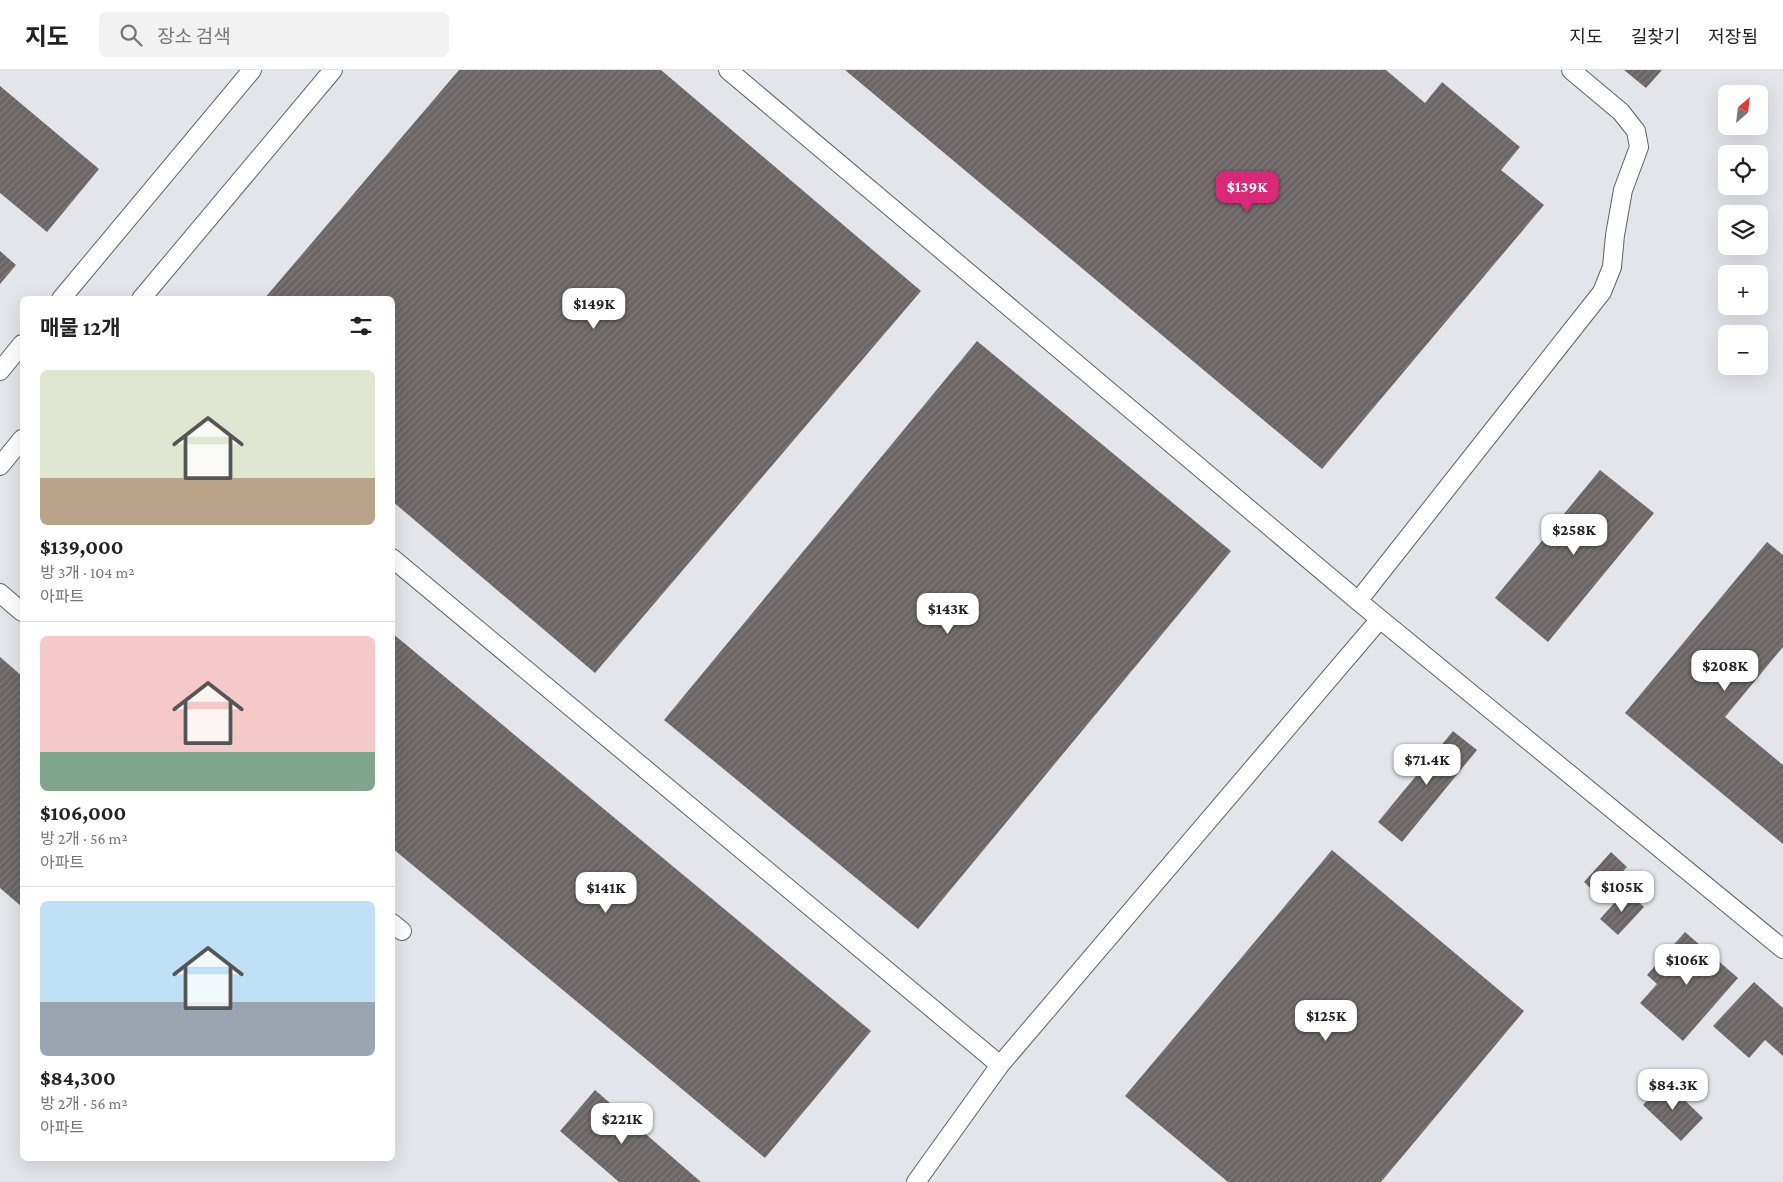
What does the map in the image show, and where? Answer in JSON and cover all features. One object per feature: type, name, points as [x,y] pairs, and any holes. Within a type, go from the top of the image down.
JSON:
[{"type":"lane","points":[[64,296],[252,70]]},
{"type":"lane","points":[[144,296],[333,70]]},
{"type":"lane","points":[[728,70],[1358,601],[1783,949]]},
{"type":"lane","points":[[1358,601],[1602,292],[1612,266],[1615,235],[1624,190],[1639,147],[1636,131],[1621,112],[1571,70]]},
{"type":"lane","points":[[0,371],[20,346]]},
{"type":"lane","points":[[0,466],[20,441]]},
{"type":"lane","points":[[395,561],[1000,1065]]},
{"type":"lane","points":[[0,593],[20,610]]},
{"type":"lane","points":[[916,1182],[1000,1065],[1380,619]]},
{"type":"building","points":[[459,70],[661,70],[921,291],[595,673],[395,504],[395,296],[267,296]]},
{"type":"building","points":[[845,70],[1386,70],[1425,103],[1442,82],[1520,147],[1501,170],[1544,205],[1322,469]]},
{"type":"building","points":[[1624,70],[1662,70],[1646,88]]},
{"type":"building","points":[[0,86],[99,169],[47,232],[0,193]]},
{"type":"building","points":[[0,251],[16,265],[0,284]]},
{"type":"building","points":[[977,341],[1231,551],[918,929],[664,720]]},
{"type":"building","points":[[1600,470],[1654,513],[1548,642],[1495,598]]},
{"type":"building","points":[[1767,542],[1783,555],[1783,647],[1725,717],[1783,765],[1783,844],[1625,713]]},
{"type":"building","points":[[395,635],[871,1031],[765,1158],[395,850]]},
{"type":"building","points":[[0,657],[20,674],[20,905],[0,888]]},
{"type":"building","points":[[1453,731],[1477,750],[1402,842],[1378,822]]},
{"type":"building","points":[[1332,850],[1524,1011],[1381,1182],[1228,1182],[1125,1096]]},
{"type":"building","points":[[1611,852],[1627,867],[1600,897],[1584,882]]},
{"type":"building","points":[[1626,890],[1644,907],[1618,935],[1600,919]]},
{"type":"building","points":[[1685,932],[1738,978],[1683,1041],[1640,1003],[1657,984],[1647,975]]},
{"type":"building","points":[[1754,982],[1783,1008],[1783,1056],[1765,1040],[1749,1058],[1713,1026]]},
{"type":"building","points":[[1665,1081],[1703,1118],[1681,1141],[1643,1105]]},
{"type":"building","points":[[595,1090],[701,1182],[619,1182],[560,1131]]}]
